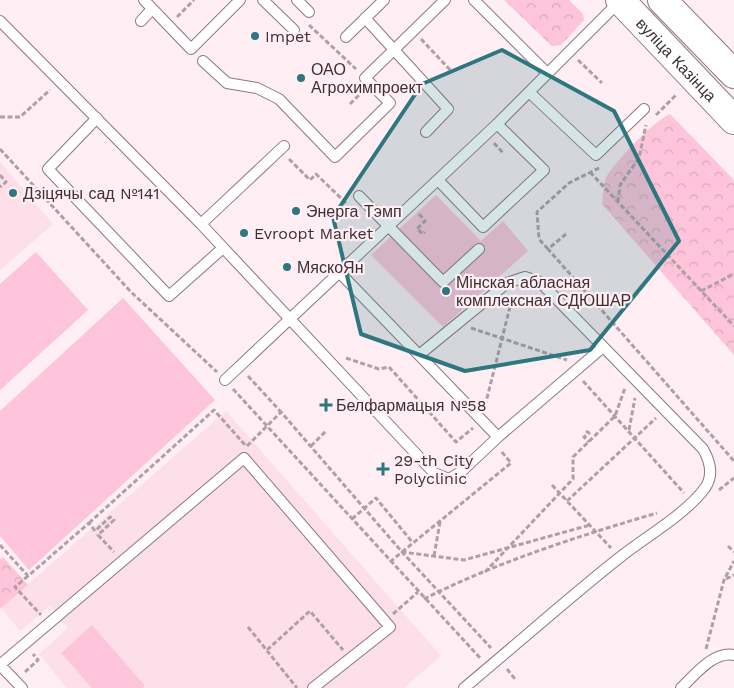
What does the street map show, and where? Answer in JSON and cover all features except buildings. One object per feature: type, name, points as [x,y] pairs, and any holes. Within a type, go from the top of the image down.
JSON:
[{"type":"main road","name":"вуліца Казінца","points":[[620,0],[734,120]]},
{"type":"main road","name":"вуліца Казінца","points":[[662,0],[734,74]]},
{"type":"lane","points":[[144,0],[192,49],[240,0]]},
{"type":"lane","points":[[263,0],[294,30]]},
{"type":"lane","points":[[297,0],[306,16]]},
{"type":"lane","points":[[346,37],[384,0]]},
{"type":"lane","points":[[203,61],[227,83],[257,88],[279,99],[335,157],[390,102],[365,78],[445,0]]},
{"type":"lane","points":[[474,0],[548,74]]},
{"type":"lane","points":[[224,380],[497,124],[620,0]]},
{"type":"lane","points":[[141,21],[152,9]]},
{"type":"lane","points":[[365,18],[448,109],[426,132]]},
{"type":"lane","points":[[0,21],[201,224],[434,473],[449,479],[462,471],[498,437],[602,348]]},
{"type":"lane","points":[[529,92],[596,155],[644,109]]},
{"type":"lane","points":[[97,118],[48,169],[168,296],[223,248]]},
{"type":"lane","points":[[438,180],[483,227],[544,170],[497,124]]},
{"type":"lane","points":[[201,224],[282,148]]},
{"type":"lane","points":[[359,196],[443,282],[479,249]]},
{"type":"lane","points":[[340,273],[498,437]]},
{"type":"lane","points":[[419,355],[507,283],[525,277],[540,282],[702,449],[710,460],[710,474],[706,487],[692,502],[620,557],[464,688]]},
{"type":"lane","points":[[22,688],[0,665],[244,458],[390,627],[314,688]]},
{"type":"lane","points":[[681,688],[714,658],[728,654],[734,655]]},
{"type":"path","points":[[168,25],[194,0]]},
{"type":"path","points":[[306,16],[365,78]]},
{"type":"path","points":[[414,31],[452,72]]},
{"type":"path","points":[[574,56],[602,83]]},
{"type":"path","points":[[0,117],[20,118],[59,81]]},
{"type":"path","points":[[618,202],[620,185],[640,158],[646,124]]},
{"type":"path","points":[[490,138],[504,154]]},
{"type":"path","points":[[282,148],[310,180],[316,174],[351,208]]},
{"type":"path","points":[[0,149],[131,292],[224,380],[268,426],[390,562],[489,668]]},
{"type":"path","points":[[590,172],[734,326]]},
{"type":"path","points":[[0,175],[6,182],[0,187]]},
{"type":"path","points":[[415,210],[425,221],[417,229],[423,234],[425,232]]},
{"type":"path","points":[[566,234],[548,249],[734,461]]},
{"type":"path","points":[[701,291],[734,274]]},
{"type":"path","points":[[317,349],[380,369],[389,367],[456,442],[482,420],[516,280]]},
{"type":"path","points":[[457,323],[503,338],[578,368],[582,380],[636,437],[692,502]]},
{"type":"path","points":[[485,573],[573,479],[573,457],[616,416],[639,353]]},
{"type":"path","points":[[238,365],[282,412],[437,592],[500,658]]},
{"type":"path","points":[[575,387],[582,380]]},
{"type":"path","points":[[567,500],[664,411],[680,399]]},
{"type":"path","points":[[44,619],[16,586],[214,410],[226,422]]},
{"type":"path","points":[[250,442],[282,412]]},
{"type":"path","points":[[586,430],[589,433],[584,437],[589,442]]},
{"type":"path","points":[[310,446],[326,431]]},
{"type":"path","points":[[390,562],[511,463],[501,451],[508,445]]},
{"type":"path","points":[[552,485],[620,557]]},
{"type":"path","points":[[352,519],[376,498],[413,544]]},
{"type":"path","points":[[89,523],[95,531],[110,517],[114,520],[98,535],[118,556]]},
{"type":"path","points":[[434,556],[440,521]]},
{"type":"path","points":[[402,552],[464,560],[590,525]]},
{"type":"path","points":[[424,599],[485,573],[596,531]]},
{"type":"path","points":[[0,545],[28,576]]},
{"type":"path","points":[[728,546],[734,552]]},
{"type":"path","points":[[702,669],[724,580],[734,561]]},
{"type":"path","points":[[724,580],[734,575]]},
{"type":"path","points":[[402,606],[418,592]]},
{"type":"path","points":[[267,650],[310,611],[346,653]]},
{"type":"path","points":[[248,627],[297,688]]},
{"type":"highlighted area","points":[[502,50],[614,111],[679,241],[590,350],[465,371],[361,334],[333,217],[422,84]]},
{"type":"shaded area","name":"Дзіцячы сад №141","points":[[0,162],[53,224],[0,270]]},
{"type":"shaded area","points":[[226,411],[441,656],[404,688],[67,688],[39,654],[68,628],[50,606],[20,631],[1,608]]},
{"type":"green space","points":[[504,0],[569,0],[583,14],[584,20],[561,45],[552,46]]},
{"type":"green space","points":[[670,114],[734,180],[734,355],[602,204],[605,180],[609,173],[645,133]]},
{"type":"green space","name":"Мінская абласная комплексная СДЮШАР","points":[[436,195],[481,241],[503,221],[528,251],[443,327],[371,255]]},
{"type":"green space","points":[[36,252],[88,310],[0,390],[0,284]]},
{"type":"green space","points":[[123,298],[215,400],[29,570],[0,536],[0,411]]},
{"type":"green space","points":[[3,557],[28,585],[0,609],[0,559]]},
{"type":"green space","points":[[92,625],[145,686],[143,688],[92,688],[61,653]]},
{"type":"place","name":"Impet","points":[[255,36]]},
{"type":"place","name":"ОАО Агрохимпроект","points":[[301,78]]},
{"type":"place","name":"Дзіцячы сад №141","points":[[13,193]]},
{"type":"place","name":"Энерга Тэмп","points":[[296,211]]},
{"type":"place","name":"Evroopt Market","points":[[244,233]]},
{"type":"place","name":"МяскоЯн","points":[[287,267]]},
{"type":"place","name":"Мінская абласная комплексная СДЮШАР","points":[[446,291]]},
{"type":"place","name":"Белфармацыя №58","points":[[326,405]]},
{"type":"place","name":"29-th City Polyclinic","points":[[383,469]]}]
